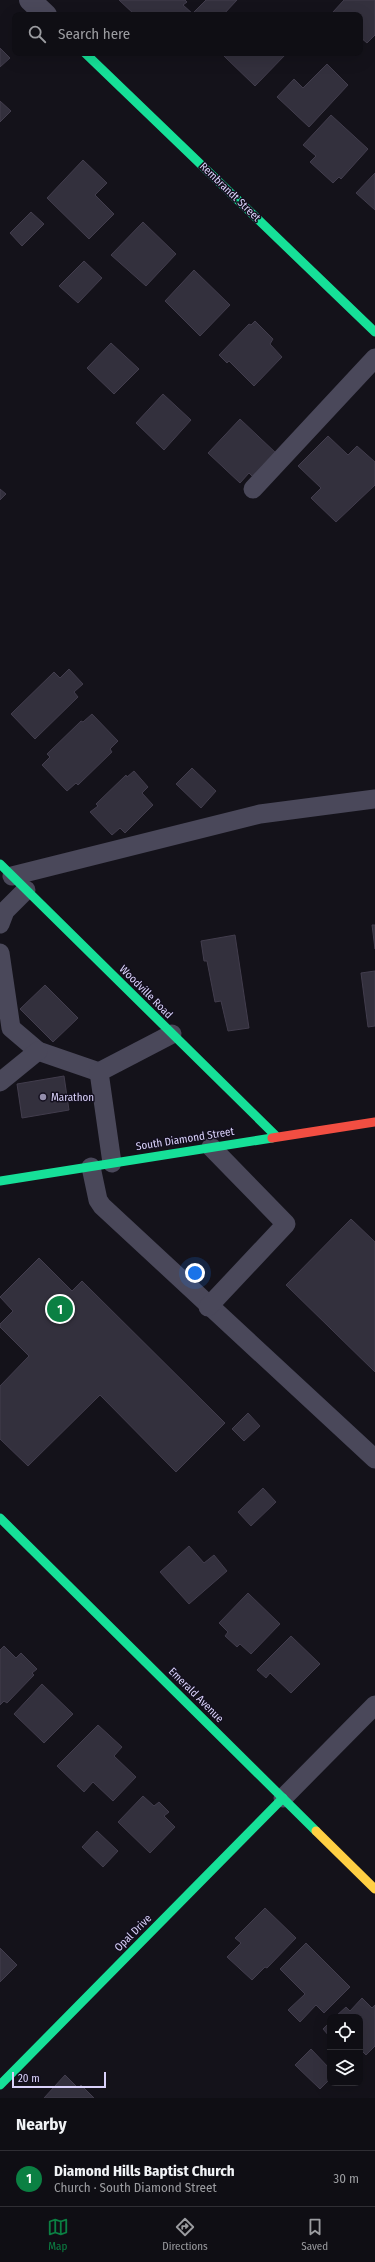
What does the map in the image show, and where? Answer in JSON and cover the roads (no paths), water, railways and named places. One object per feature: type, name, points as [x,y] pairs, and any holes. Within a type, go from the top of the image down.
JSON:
[{"type":"street","points":[[30,0],[43,12]]},
{"type":"street","name":"Rembrandt Street","points":[[88,56],[375,332]]},
{"type":"street","name":"Woodville Road","points":[[6,870],[276,1136]]},
{"type":"street","name":"South Diamond Street","points":[[0,1181],[276,1136],[375,1122]]},
{"type":"street","name":"Emerald Avenue","points":[[0,1518],[375,1889]]},
{"type":"street","name":"Opal Drive","points":[[0,2085],[283,1798]]},
{"type":"lane","points":[[253,489],[375,358]]},
{"type":"lane","points":[[6,870],[260,814],[375,799]]},
{"type":"lane","points":[[0,924],[6,911],[26,890]]},
{"type":"lane","points":[[0,953],[11,1028],[38,1051],[99,1072],[172,1034]]},
{"type":"lane","points":[[0,1082],[38,1051]]},
{"type":"lane","points":[[99,1072],[112,1163]]},
{"type":"lane","points":[[208,1307],[286,1224],[211,1147]]},
{"type":"lane","points":[[92,1167],[98,1200],[102,1206],[208,1307],[375,1459]]},
{"type":"lane","points":[[283,1798],[375,1705]]},
{"type":"place","name":"Marathon","points":[[43,1097]]},
{"type":"place","name":"Diamond Hills Baptist Church","points":[[60,1309]]}]
